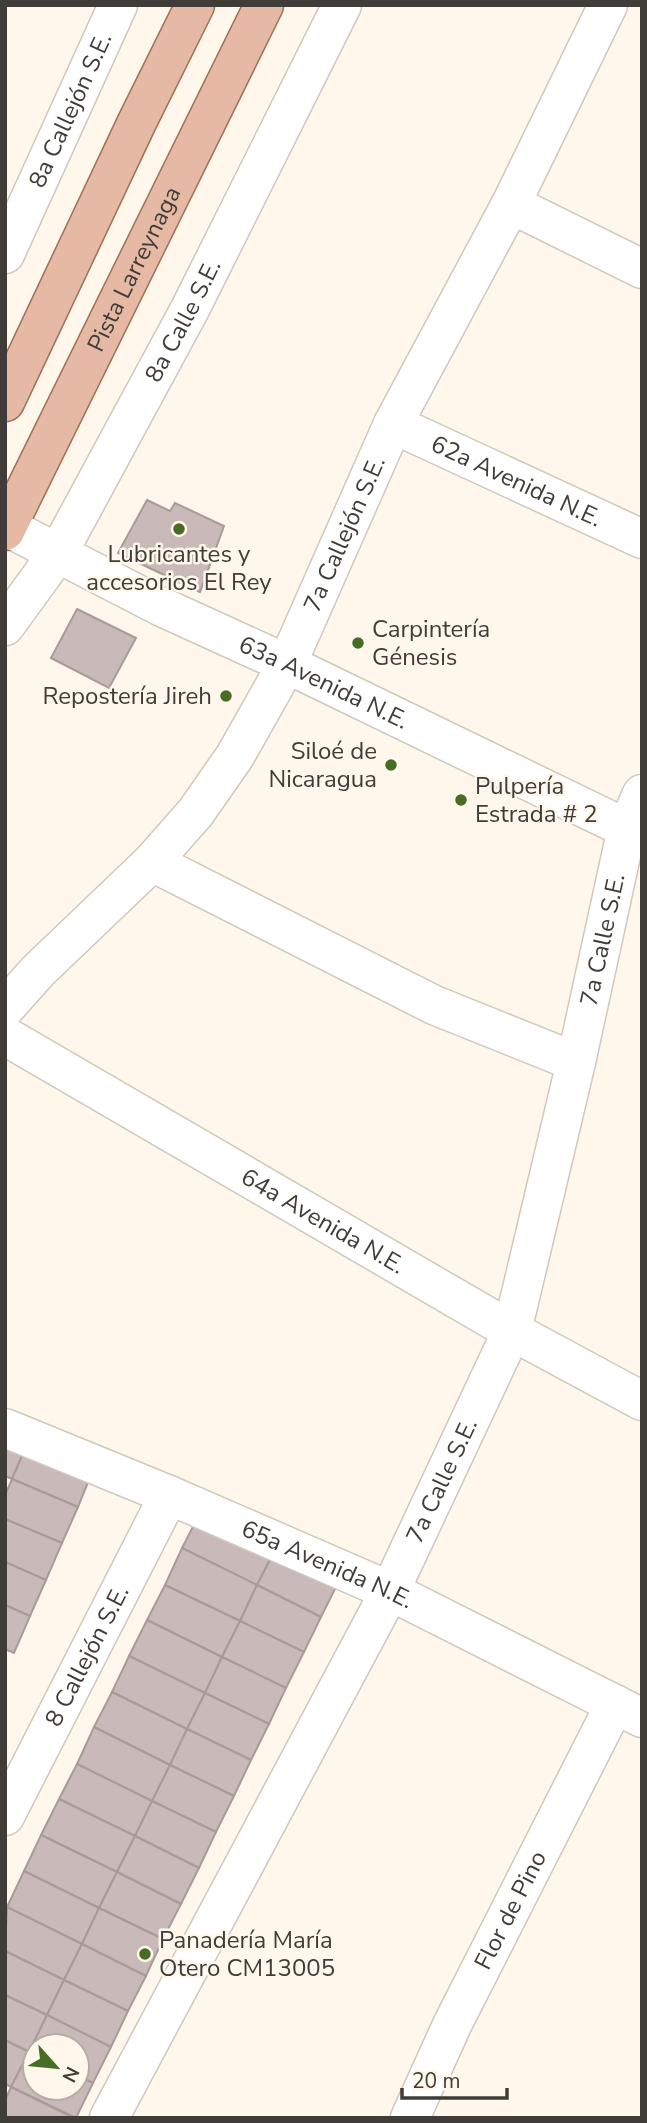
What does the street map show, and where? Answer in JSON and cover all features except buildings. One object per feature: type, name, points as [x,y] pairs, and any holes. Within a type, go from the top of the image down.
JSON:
[{"type":"main road","points":[[5,402],[195,5]]},
{"type":"main road","name":"Pista Larreynaga","points":[[6,528],[264,5]]},
{"type":"street","name":"8a Callejón S.E.","points":[[5,254],[118,5]]},
{"type":"street","name":"8a Calle S.E.","points":[[5,626],[58,553],[190,309],[342,5]]},
{"type":"street","name":"7a Callejón S.E.","points":[[5,1008],[38,971],[152,862],[196,812],[235,756],[287,664],[393,424],[511,204],[608,5]]},
{"type":"street","points":[[511,204],[642,269]]},
{"type":"street","name":"62a Avenida N.E.","points":[[393,424],[642,539]]},
{"type":"street","name":"63a Avenida N.E.","points":[[6,528],[162,607],[287,664],[634,832]]},
{"type":"street","name":"7a Calle S.E.","points":[[109,2118],[390,1591],[512,1331],[642,794]]},
{"type":"street","points":[[152,862],[434,1005],[576,1062]]},
{"type":"street","name":"64a Avenida N.E.","points":[[5,1036],[512,1331],[642,1401]]},
{"type":"street","name":"65a Avenida N.E.","points":[[5,1428],[169,1495],[390,1591],[628,1711]]},
{"type":"street","name":"8 Callejón S.E.","points":[[5,1816],[169,1495]]},
{"type":"street","name":"Flor de Pino","points":[[410,2118],[452,2025],[628,1711]]},
{"type":"place","name":"Lubricantes y accesorios El Rey","points":[[179,529]]},
{"type":"place","name":"Carpintería Génesis","points":[[358,643]]},
{"type":"place","name":"Repostería Jireh","points":[[226,696]]},
{"type":"place","name":"Siloé de Nicaragua","points":[[391,765]]},
{"type":"place","name":"Pulpería Estrada # 2","points":[[461,800]]},
{"type":"place","name":"Panadería María Otero CM13005","points":[[145,1954]]}]
